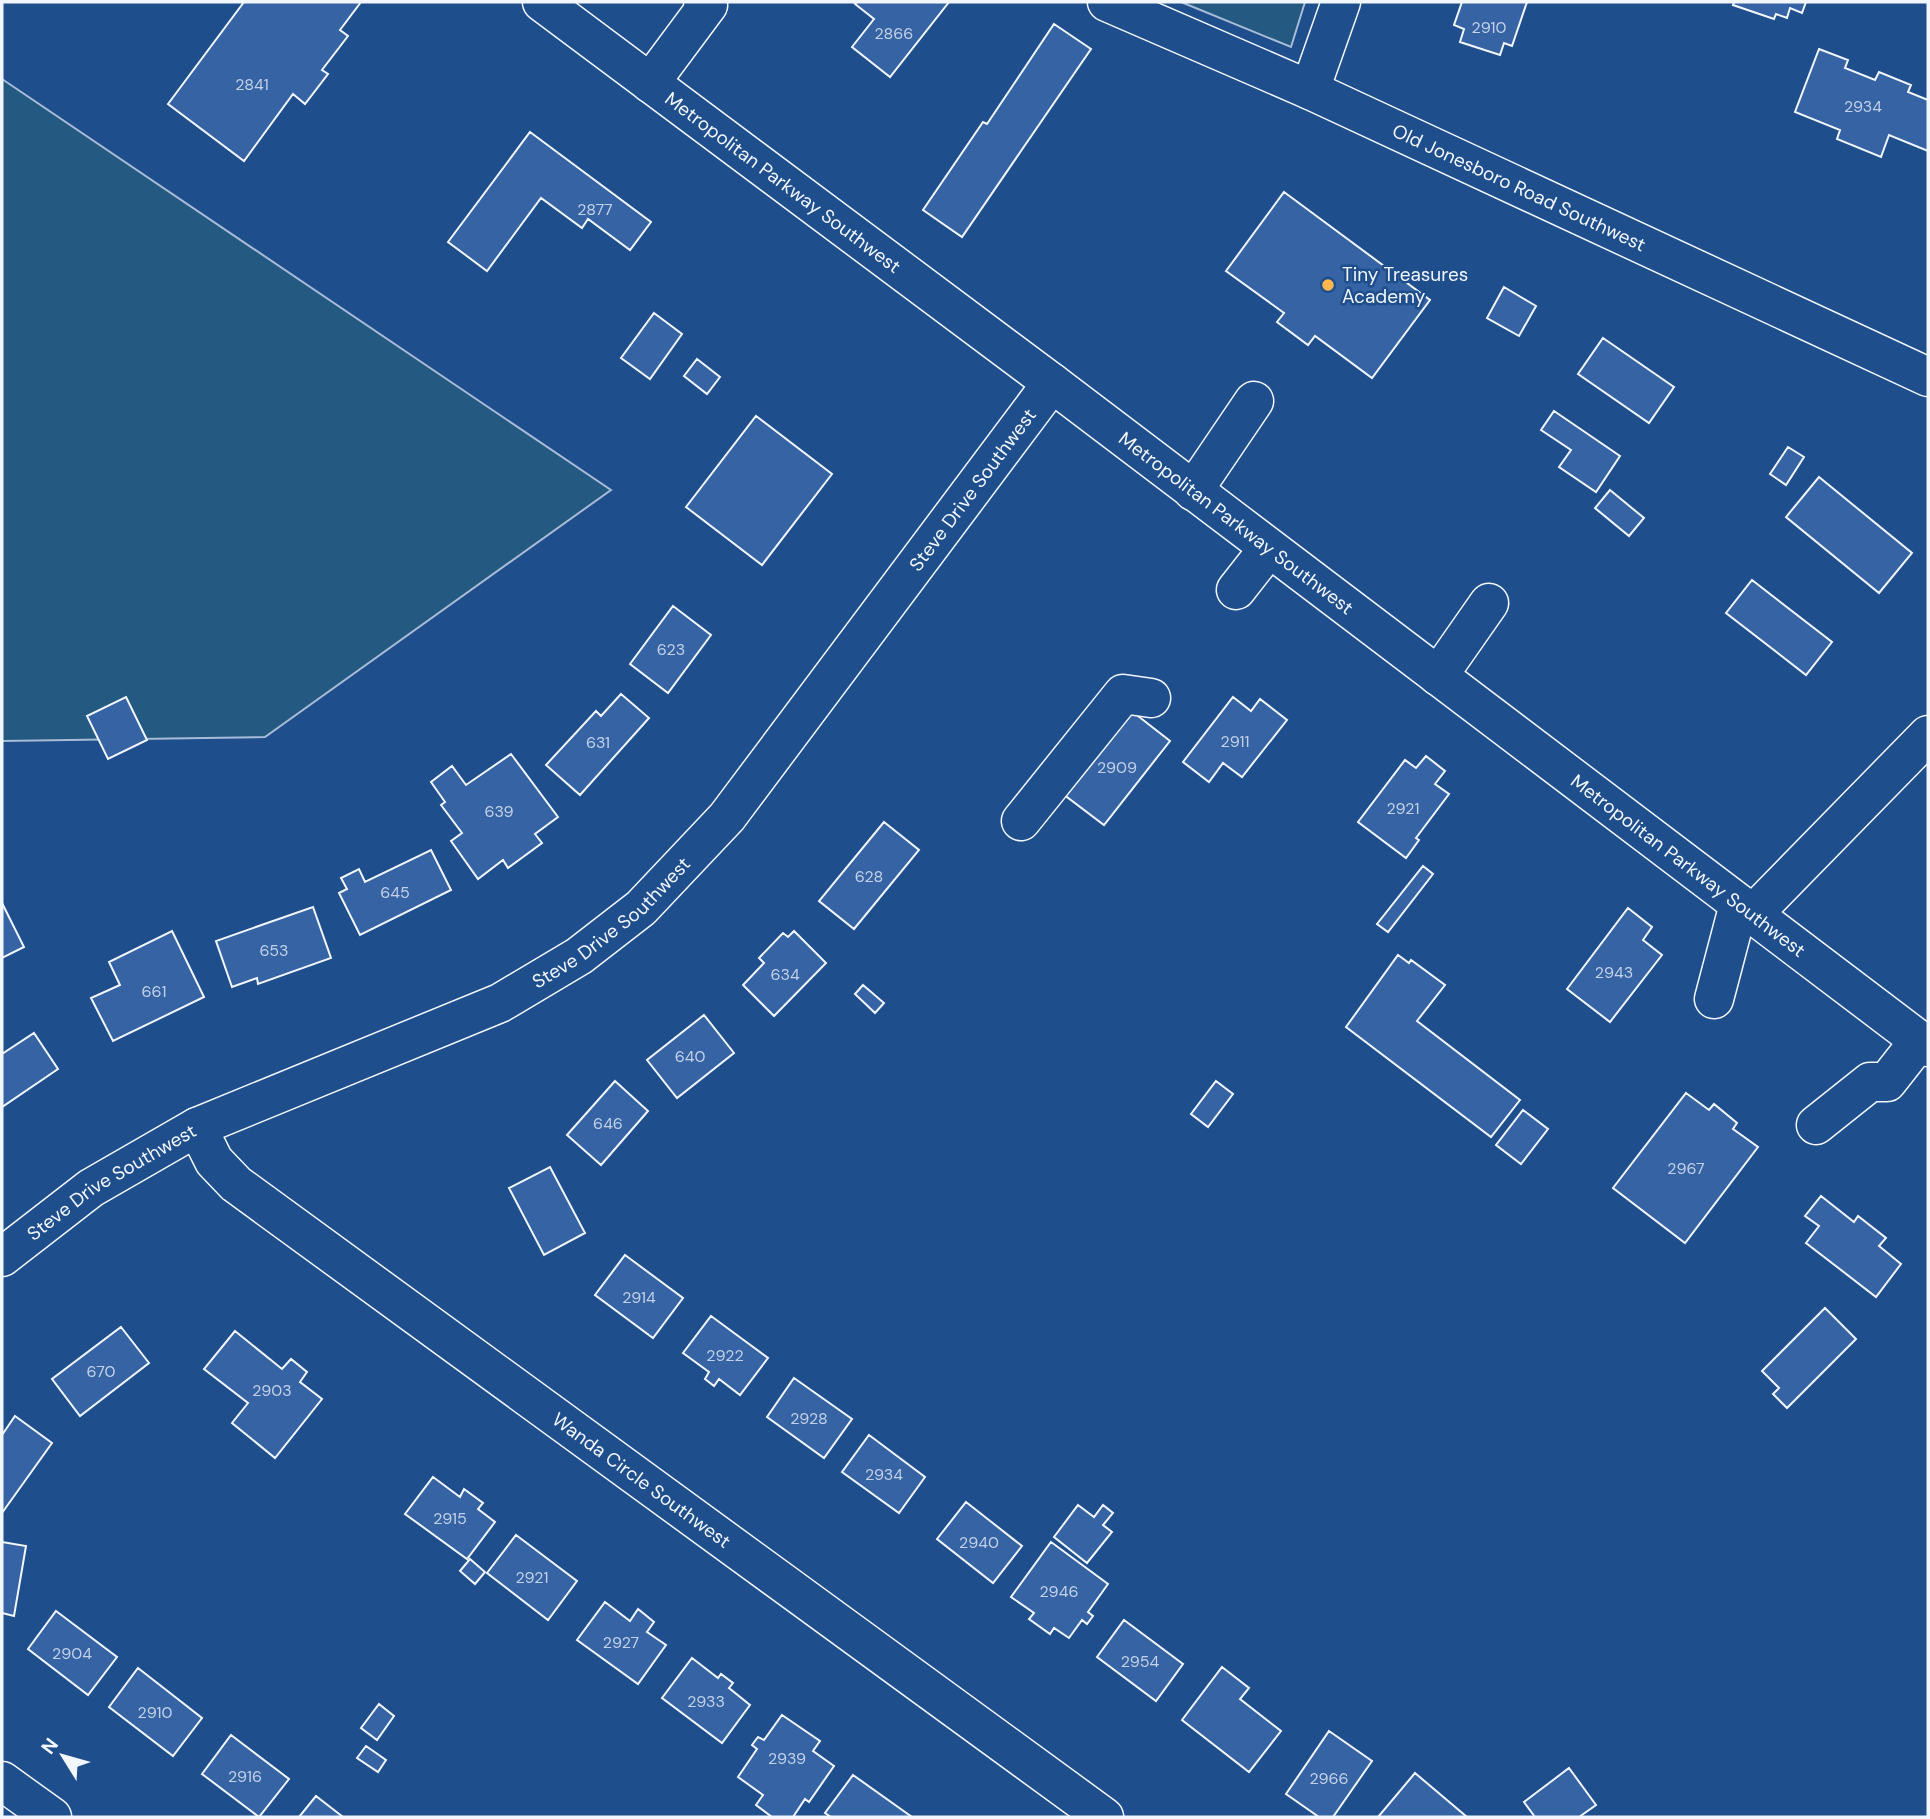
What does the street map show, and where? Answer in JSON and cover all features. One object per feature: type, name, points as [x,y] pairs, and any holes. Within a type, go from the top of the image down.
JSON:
[{"type":"street","name":"Metropolitan Parkway Southwest","points":[[542,2],[1052,383],[1924,1043]]},
{"type":"street","points":[[650,83],[708,5],[703,2]]},
{"type":"street","name":"Old Jonesboro Road Southwest","points":[[1107,2],[1310,90],[1928,377]]},
{"type":"street","points":[[1310,90],[1341,2]]},
{"type":"street","name":"Steve Drive Southwest","points":[[2,1257],[91,1188],[197,1127],[500,1003],[579,957],[641,908],[727,817],[1052,383]]},
{"type":"street","points":[[1194,491],[1254,401]]},
{"type":"street","points":[[1236,590],[1269,548]]},
{"type":"street","points":[[1438,676],[1489,603]]},
{"type":"street","points":[[1021,821],[1123,694],[1151,698]]},
{"type":"street","points":[[1714,999],[1746,909],[1928,735]]},
{"type":"street","points":[[1816,1125],[1870,1082],[1884,1092],[1924,1043]]},
{"type":"street","name":"Wanda Circle Southwest","points":[[197,1127],[214,1161],[236,1184],[1104,1817]]},
{"type":"street","points":[[2,1781],[52,1817]]},
{"type":"shaded area","points":[[1181,2],[1305,2],[1291,47]]},
{"type":"shaded area","points":[[2,79],[611,490],[265,737],[2,741]]},
{"type":"building","points":[[244,2],[361,2],[340,30],[348,36],[322,70],[328,74],[305,104],[293,94],[244,161],[168,104]]},
{"type":"building","points":[[949,2],[890,77],[852,47],[874,19],[855,4]]},
{"type":"building","points":[[1462,2],[1527,2],[1512,46],[1504,43],[1500,55],[1460,42],[1464,29],[1454,25]]},
{"type":"building","points":[[1734,2],[1806,2],[1802,13],[1790,8],[1787,18],[1776,14],[1774,19],[1733,5]]},
{"type":"building","points":[[1054,24],[1091,49],[962,237],[923,210],[983,122],[987,124]]},
{"type":"building","points":[[1819,49],[1848,60],[1845,68],[1875,80],[1879,72],[1911,85],[1908,92],[1928,100],[1928,151],[1889,135],[1881,157],[1837,139],[1840,130],[1795,112]]},
{"type":"building","points":[[530,132],[651,222],[630,250],[588,219],[582,228],[541,198],[487,271],[448,242]]},
{"type":"building","name":"Tiny Treasures Academy","points":[[1284,192],[1430,300],[1372,378],[1315,336],[1308,345],[1277,322],[1284,313],[1226,271]]},
{"type":"building","points":[[1504,287],[1536,306],[1519,336],[1487,318]]},
{"type":"building","points":[[654,313],[682,334],[650,379],[621,358]]},
{"type":"building","points":[[1603,338],[1674,387],[1649,423],[1578,374]]},
{"type":"building","points":[[697,359],[720,377],[707,394],[684,376]]},
{"type":"building","points":[[1554,411],[1620,456],[1596,492],[1559,467],[1571,450],[1541,430]]},
{"type":"building","points":[[756,416],[832,474],[762,565],[686,507]]},
{"type":"building","points":[[1788,447],[1804,457],[1786,485],[1770,474]]},
{"type":"building","points":[[1819,477],[1912,553],[1879,593],[1786,517]]},
{"type":"building","points":[[1610,490],[1644,518],[1629,536],[1595,508]]},
{"type":"building","points":[[1752,580],[1832,642],[1806,675],[1726,613]]},
{"type":"building","points":[[673,606],[711,635],[668,693],[630,664]]},
{"type":"building","points":[[621,694],[649,718],[580,795],[546,765],[596,711],[601,716]]},
{"type":"building","points":[[126,697],[147,740],[108,759],[87,716]]},
{"type":"building","points":[[1233,697],[1251,711],[1260,699],[1287,720],[1242,777],[1223,763],[1209,782],[1183,762]]},
{"type":"building","points":[[1129,709],[1170,741],[1104,825],[1063,794]]},
{"type":"building","points":[[511,754],[558,817],[535,834],[542,843],[508,868],[503,860],[478,879],[451,841],[462,833],[441,805],[445,802],[431,782],[452,766],[466,785]]},
{"type":"building","points":[[1426,756],[1445,771],[1435,784],[1449,794],[1416,838],[1419,840],[1406,858],[1358,822],[1405,760],[1416,768]]},
{"type":"building","points":[[884,822],[919,850],[854,929],[819,901]]},
{"type":"building","points":[[431,850],[451,890],[360,935],[339,893],[347,889],[341,878],[359,869],[365,882]]},
{"type":"building","points":[[1423,866],[1433,874],[1388,932],[1377,924]]},
{"type":"building","points":[[2,903],[24,947],[2,958]]},
{"type":"building","points":[[313,907],[331,958],[258,984],[257,978],[232,987],[216,941]]},
{"type":"building","points":[[1628,908],[1652,927],[1643,940],[1662,955],[1610,1022],[1567,989]]},
{"type":"building","points":[[172,931],[204,997],[113,1041],[91,998],[120,985],[109,962]]},
{"type":"building","points":[[794,931],[826,963],[774,1016],[743,985],[764,963],[759,958],[783,933],[788,937]]},
{"type":"building","points":[[1398,955],[1409,963],[1411,960],[1445,985],[1417,1021],[1520,1100],[1491,1137],[1346,1027]]},
{"type":"building","points":[[863,985],[884,1003],[875,1013],[855,994]]},
{"type":"building","points":[[704,1015],[734,1053],[677,1098],[647,1060]]},
{"type":"building","points":[[34,1033],[58,1069],[2,1107],[2,1054]]},
{"type":"building","points":[[615,1081],[648,1111],[601,1165],[567,1135]]},
{"type":"building","points":[[1216,1081],[1233,1094],[1208,1127],[1191,1114]]},
{"type":"building","points":[[1686,1093],[1709,1110],[1714,1104],[1737,1123],[1733,1129],[1758,1147],[1685,1243],[1613,1188]]},
{"type":"building","points":[[1523,1110],[1548,1129],[1521,1164],[1496,1145]]},
{"type":"building","points":[[550,1167],[585,1233],[544,1255],[509,1188]]},
{"type":"building","points":[[1821,1196],[1854,1222],[1858,1216],[1886,1238],[1879,1246],[1901,1264],[1876,1297],[1806,1243],[1819,1226],[1805,1216]]},
{"type":"building","points":[[625,1255],[683,1298],[653,1338],[595,1295]]},
{"type":"building","points":[[1825,1308],[1856,1339],[1787,1408],[1773,1394],[1779,1388],[1762,1371]]},
{"type":"building","points":[[711,1316],[768,1358],[740,1395],[719,1379],[714,1386],[705,1379],[709,1372],[683,1353]]},
{"type":"building","points":[[121,1327],[149,1363],[80,1416],[52,1379]]},
{"type":"building","points":[[235,1331],[282,1369],[291,1359],[307,1372],[300,1382],[322,1399],[275,1458],[232,1423],[248,1403],[204,1369]]},
{"type":"building","points":[[794,1378],[852,1419],[824,1458],[767,1417]]},
{"type":"building","points":[[15,1416],[52,1443],[2,1513],[2,1435]]},
{"type":"building","points":[[869,1435],[925,1477],[899,1513],[842,1472]]},
{"type":"building","points":[[433,1477],[460,1497],[464,1489],[483,1503],[478,1509],[495,1522],[467,1559],[405,1514]]},
{"type":"building","points":[[966,1502],[1022,1546],[993,1583],[937,1539]]},
{"type":"building","points":[[1078,1505],[1094,1517],[1103,1505],[1113,1513],[1103,1525],[1112,1532],[1087,1563],[1054,1537]]},
{"type":"building","points":[[516,1535],[577,1581],[548,1620],[487,1573]]},
{"type":"building","points":[[2,1542],[26,1546],[14,1616],[2,1613]]},
{"type":"building","points":[[1051,1542],[1108,1584],[1088,1612],[1093,1616],[1087,1624],[1082,1620],[1069,1638],[1054,1628],[1050,1634],[1029,1619],[1034,1613],[1011,1597]]},
{"type":"building","points":[[470,1559],[485,1572],[475,1584],[460,1571]]},
{"type":"building","points":[[605,1602],[630,1621],[638,1609],[654,1622],[647,1632],[666,1645],[638,1684],[577,1640]]},
{"type":"building","points":[[56,1611],[117,1657],[88,1695],[28,1649]]},
{"type":"building","points":[[1124,1620],[1183,1664],[1156,1701],[1097,1657]]},
{"type":"building","points":[[692,1658],[718,1678],[721,1674],[733,1683],[729,1688],[750,1705],[722,1743],[662,1698]]},
{"type":"building","points":[[1222,1667],[1249,1688],[1240,1699],[1281,1731],[1249,1772],[1182,1720]]},
{"type":"building","points":[[138,1668],[202,1718],[173,1756],[109,1707]]},
{"type":"building","points":[[379,1704],[394,1716],[377,1740],[361,1728]]},
{"type":"building","points":[[782,1715],[820,1741],[813,1751],[834,1766],[809,1802],[805,1799],[793,1817],[772,1817],[756,1805],[763,1795],[738,1777],[757,1749],[752,1745],[758,1737],[764,1740]]},
{"type":"building","points":[[1329,1731],[1372,1761],[1333,1817],[1319,1817],[1286,1794]]},
{"type":"building","points":[[231,1735],[289,1779],[259,1817],[202,1774]]},
{"type":"building","points":[[366,1746],[386,1760],[378,1772],[357,1758]]},
{"type":"building","points":[[1569,1768],[1596,1805],[1579,1817],[1535,1817],[1524,1802]]},
{"type":"building","points":[[1415,1773],[1467,1817],[1378,1817]]},
{"type":"building","points":[[853,1775],[912,1817],[831,1817],[825,1813]]},
{"type":"building","points":[[316,1796],[343,1817],[299,1817]]},
{"type":"place","name":"Tiny Treasures Academy","points":[[1328,285]]}]
